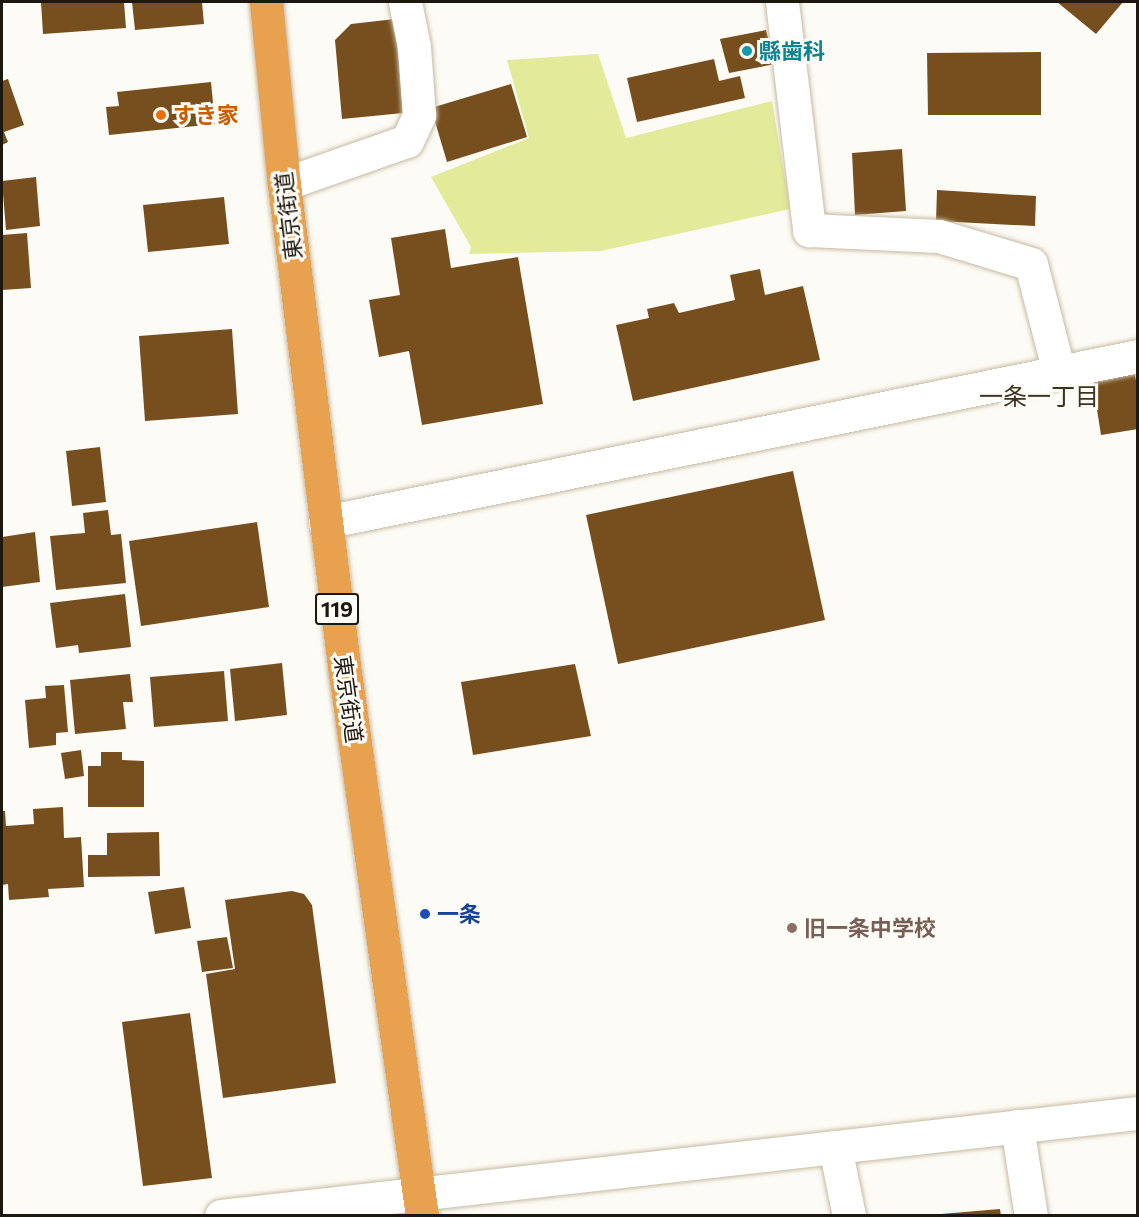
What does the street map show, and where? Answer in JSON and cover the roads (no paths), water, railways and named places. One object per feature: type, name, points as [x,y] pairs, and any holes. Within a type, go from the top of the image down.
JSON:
[{"type":"highway","name":"東京街道","points":[[266,2],[284,184],[325,522],[421,1205]]},
{"type":"street","points":[[284,184],[407,141],[419,115],[414,47],[405,2]]},
{"type":"street","points":[[782,2],[809,230],[939,236],[1031,264],[1059,372]]},
{"type":"street","points":[[325,522],[1137,356]]},
{"type":"street","points":[[221,1215],[421,1205],[835,1147],[1137,1113]]},
{"type":"street","points":[[1017,1126],[1031,1215]]},
{"type":"street","points":[[835,1147],[849,1215]]},
{"type":"place","name":"縣歯科","points":[[747,51]]},
{"type":"place","name":"すき家","points":[[161,115]]},
{"type":"place","name":"一条","points":[[425,914]]},
{"type":"place","name":"旧一条中学校","points":[[792,928]]},
{"type":"district","name":"一条一丁目","points":[[1039,396]]}]
